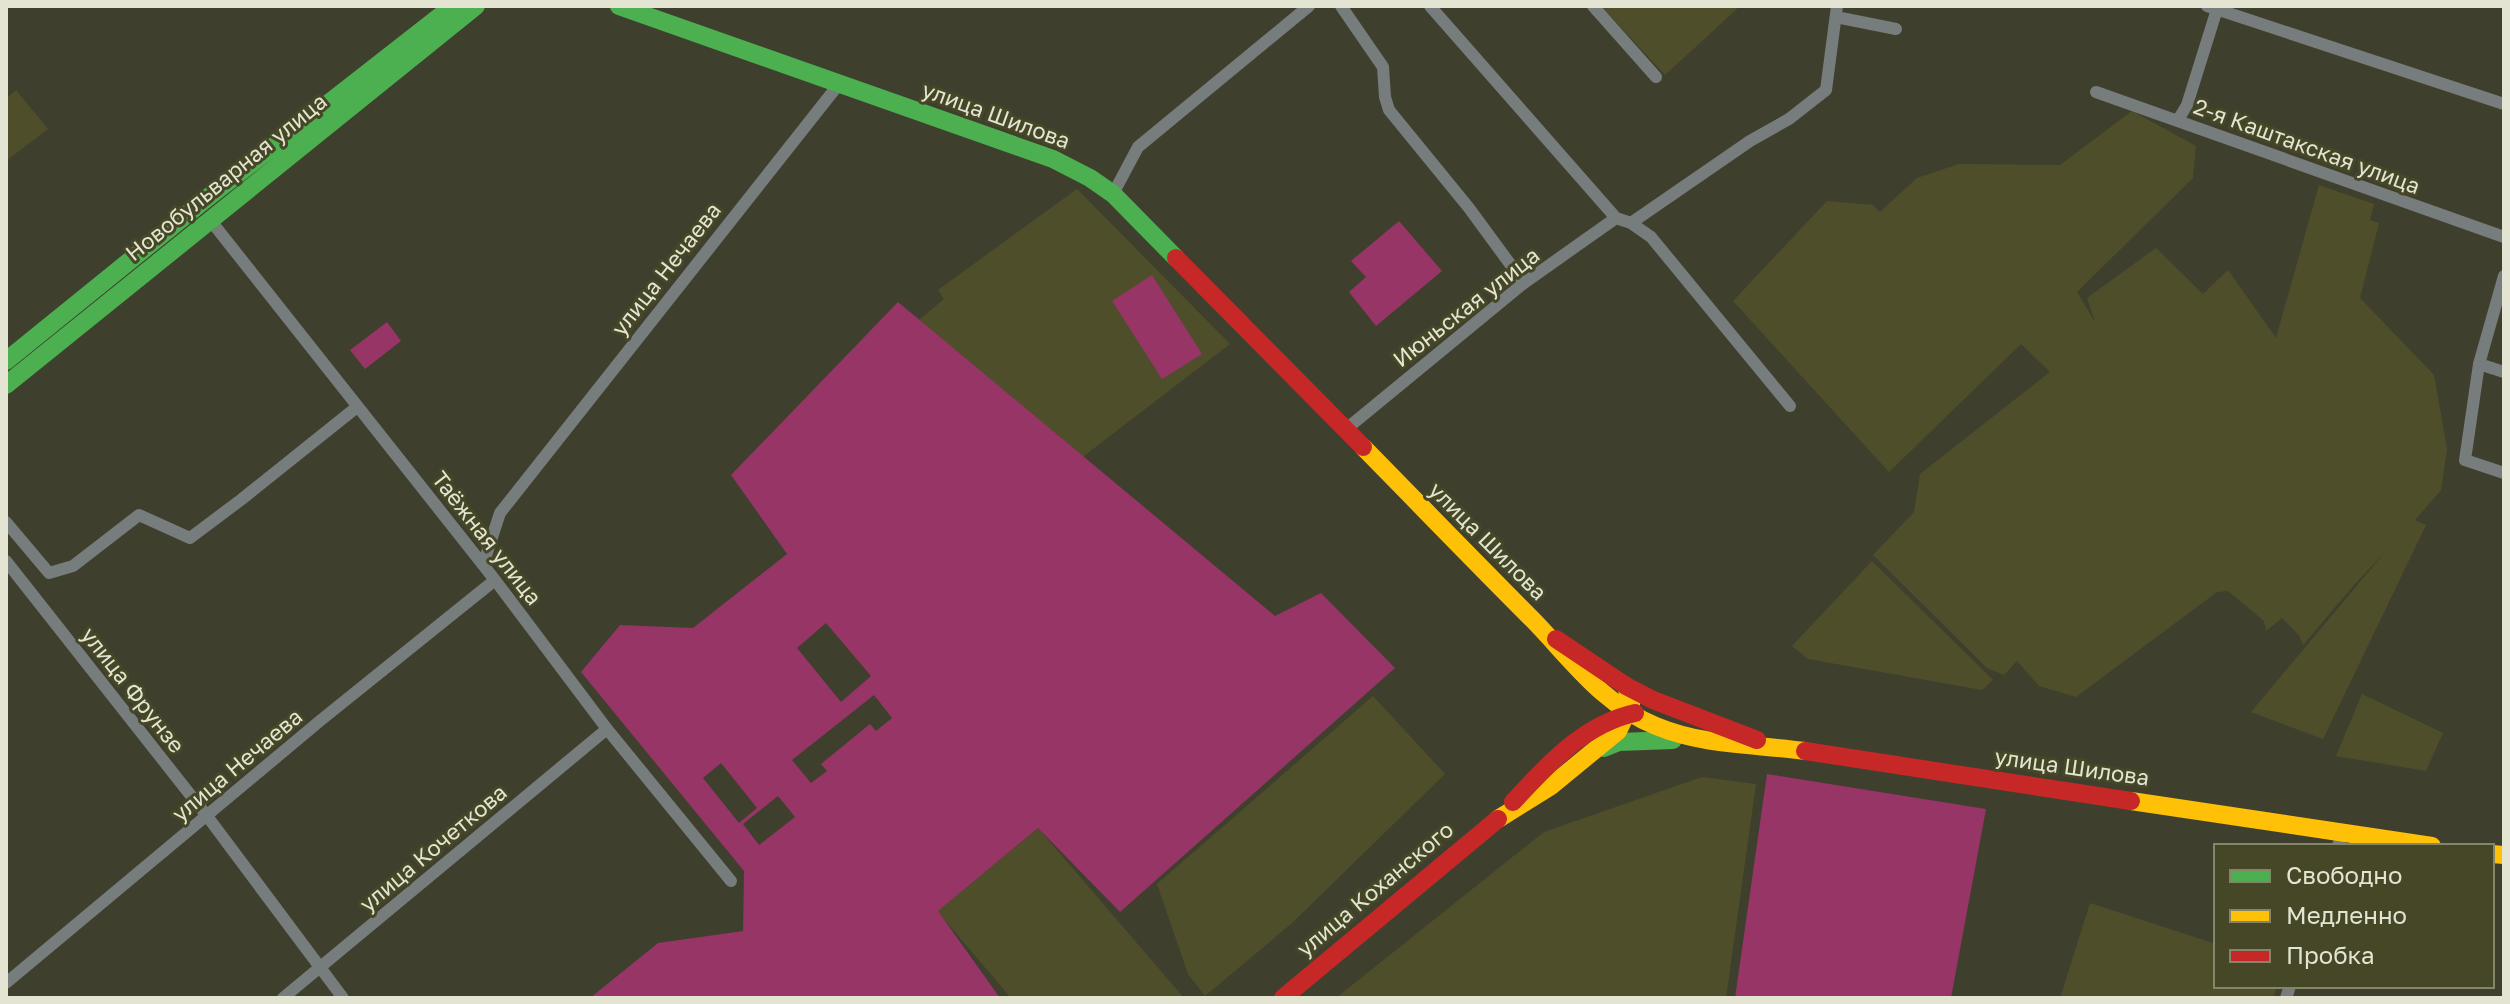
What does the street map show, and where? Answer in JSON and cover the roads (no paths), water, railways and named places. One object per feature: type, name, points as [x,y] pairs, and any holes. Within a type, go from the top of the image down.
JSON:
[{"type":"main road","name":"Новобульварная улица","points":[[6,361],[213,193],[453,6]]},
{"type":"main road","name":"Новобульварная улица","points":[[6,385],[476,6]]},
{"type":"main road","name":"улица Шилова","points":[[619,6],[1062,163],[1113,194],[1544,631],[1594,689],[1628,713],[1668,732],[1704,742],[1776,747],[2212,812],[2340,840],[2401,844]]},
{"type":"main road","points":[[1544,631],[1626,686],[1653,700],[1776,747]]},
{"type":"main road","points":[[1572,667],[1597,709],[1596,718],[1587,733]]},
{"type":"main road","points":[[1499,818],[1551,786],[1618,731],[1628,713],[1631,696],[1626,686]]},
{"type":"main road","points":[[1499,818],[1530,782],[1606,720],[1628,713],[1656,712],[1709,722]]},
{"type":"main road","points":[[1594,752],[1619,742],[1641,739],[1704,742]]},
{"type":"main road","name":"улица Коханского","points":[[1283,998],[1499,818]]},
{"type":"street","points":[[1113,194],[1138,147],[1309,6]]},
{"type":"street","points":[[1341,6],[1383,67],[1389,110],[1469,208],[1524,283]]},
{"type":"street","points":[[1430,6],[1616,218],[1631,223],[1651,237],[1790,406]]},
{"type":"street","points":[[1593,6],[1656,77]]},
{"type":"street","points":[[2178,120],[2187,105],[2214,7],[2504,104]]},
{"type":"street","points":[[1631,223],[1750,141],[1789,119],[1826,90],[1836,11],[1896,29]]},
{"type":"street","name":"улица Нечаева","points":[[483,565],[500,513],[839,84]]},
{"type":"street","name":"2-я Каштакская улица","points":[[2096,92],[2504,237]]},
{"type":"street","name":"Июньская улица","points":[[1345,430],[1524,283],[1616,218]]},
{"type":"street","name":"Таёжная улица","points":[[211,221],[495,580],[607,729],[731,881]]},
{"type":"street","points":[[2504,276],[2479,364],[2465,460],[2504,473]]},
{"type":"street","points":[[2479,364],[2504,372]]},
{"type":"street","points":[[6,522],[49,573],[73,566],[139,515],[190,538],[357,407]]},
{"type":"street","name":"улица Фрунзе","points":[[6,561],[207,816],[343,998]]},
{"type":"street","name":"улица Нечаева","points":[[6,983],[321,720],[495,580]]},
{"type":"street","name":"улица Кочеткова","points":[[283,998],[607,729]]}]
